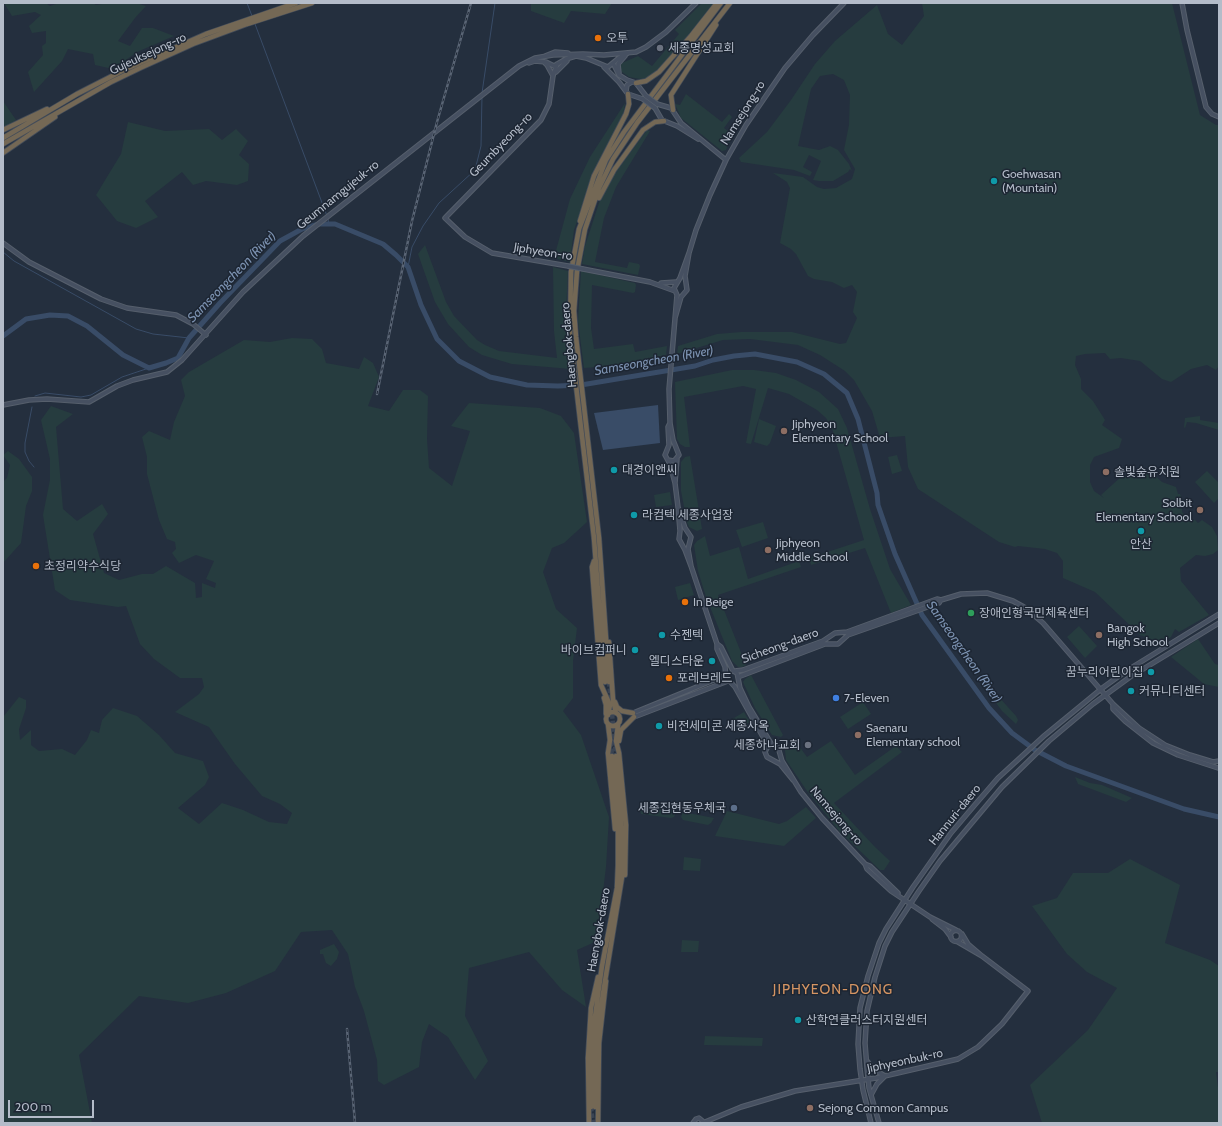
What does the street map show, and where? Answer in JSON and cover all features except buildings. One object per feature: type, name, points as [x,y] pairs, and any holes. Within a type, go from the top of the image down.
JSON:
[{"type":"highway","name":"Gujeuksejong-ro","points":[[262,17],[296,3]]},
{"type":"highway","name":"Gujeuksejong-ro","points":[[3,138],[92,87],[171,48],[246,22],[312,3]]},
{"type":"highway","points":[[634,82],[646,81],[659,72],[692,36],[717,3]]},
{"type":"highway","name":"Haengbok-daero","points":[[597,555],[570,334],[571,272],[579,230],[600,174],[612,149],[721,3]]},
{"type":"highway","points":[[674,112],[671,95],[730,3]]},
{"type":"highway","name":"Haengbok-daero","points":[[607,683],[584,402],[574,311],[576,285],[585,229],[599,188],[624,142],[730,3]]},
{"type":"highway","name":"Gujeuksejong-ro","points":[[3,144],[111,82],[193,44],[246,22]]},
{"type":"highway","points":[[3,153],[51,120],[111,82]]},
{"type":"highway","points":[[3,130],[92,87]]},
{"type":"highway","points":[[579,230],[581,214],[592,181],[626,114],[628,104],[627,93]]},
{"type":"highway","points":[[590,216],[605,184],[643,130],[655,122],[666,122]]},
{"type":"highway","points":[[597,555],[603,561],[607,683],[610,706],[607,719],[610,740],[608,753],[617,848],[613,924]]},
{"type":"highway","points":[[607,683],[617,714],[620,718],[616,741],[616,755]]},
{"type":"highway","points":[[607,683],[617,708],[633,715]]},
{"type":"highway","points":[[607,719],[612,712],[617,714],[633,715]]},
{"type":"highway","points":[[607,719],[611,726],[619,724],[633,715]]},
{"type":"highway","points":[[616,755],[620,730],[633,715]]},
{"type":"highway","points":[[608,753],[614,750],[616,755]]},
{"type":"highway","name":"Haengbok-daero","points":[[604,966],[622,877],[623,854],[616,755]]},
{"type":"highway","points":[[599,1123],[594,1110],[588,1058],[594,986],[604,966]]},
{"type":"highway","points":[[589,1123],[594,1110],[599,1043],[606,987],[604,966]]},
{"type":"street","points":[[553,76],[549,59],[552,56],[605,55],[629,53],[640,50],[679,22],[696,3]]},
{"type":"street","name":"Namsejong-ro","points":[[678,282],[701,217],[726,160],[757,108],[785,68],[813,35],[844,3]]},
{"type":"street","points":[[1182,3],[1187,30],[1206,106],[1212,114],[1219,117]]},
{"type":"street","points":[[542,57],[555,52],[582,55],[603,66],[627,93],[644,97]]},
{"type":"street","points":[[603,66],[608,67],[629,53]]},
{"type":"street","points":[[621,76],[618,64],[629,53]]},
{"type":"street","points":[[542,61],[550,64],[558,64],[570,57],[582,55]]},
{"type":"street","points":[[553,76],[564,63],[582,55]]},
{"type":"street","points":[[605,55],[612,57],[613,63],[621,76],[634,82],[644,97],[656,106],[674,112],[681,123],[701,141],[726,160]]},
{"type":"street","points":[[603,66],[600,60],[605,55]]},
{"type":"street","name":"Geumnamgujeuk-ro","points":[[3,405],[29,400],[47,399],[89,402],[123,384],[167,372],[175,368],[204,334],[244,292],[303,236],[519,66],[542,57],[552,56]]},
{"type":"street","points":[[553,76],[558,64],[559,58],[557,56]]},
{"type":"street","points":[[591,60],[611,74]]},
{"type":"street","points":[[542,61],[547,65],[553,76]]},
{"type":"street","name":"Geumnamgujeuk-ro","points":[[502,79],[530,63],[542,61]]},
{"type":"street","name":"Geumbyeong-ro","points":[[445,218],[540,120],[549,104],[553,76]]},
{"type":"street","points":[[627,93],[627,85],[634,82]]},
{"type":"street","points":[[656,106],[666,122],[677,126],[701,141]]},
{"type":"street","points":[[666,122],[671,121],[674,112]]},
{"type":"street","name":"Jiphyeon-ro","points":[[445,218],[465,237],[492,253],[583,268],[650,282],[667,284],[678,282]]},
{"type":"street","points":[[3,243],[29,262],[111,303],[127,308],[167,313],[182,317],[204,334]]},
{"type":"street","name":"Namsejong-ro","points":[[686,284],[685,276],[689,253]]},
{"type":"street","points":[[674,483],[676,480],[675,466],[679,453],[676,449],[670,423],[669,389],[675,318],[676,292],[674,286],[678,282],[683,281],[686,284],[687,290],[684,293],[675,318]]},
{"type":"street","name":"Jiphyeon-ro","points":[[650,282],[676,292]]},
{"type":"street","points":[[676,292],[680,294],[684,293]]},
{"type":"street","points":[[670,423],[668,427],[669,440],[665,455],[668,460],[674,483],[678,507],[679,539],[691,566],[718,644],[738,678],[749,707],[772,744],[778,747],[779,754],[772,759],[766,755],[763,737],[729,682],[717,650],[718,644]]},
{"type":"street","points":[[667,450],[671,448],[676,449]]},
{"type":"street","points":[[668,460],[673,461],[677,459]]},
{"type":"street","points":[[678,507],[691,537],[688,549],[691,566]]},
{"type":"street","points":[[679,535],[682,532],[688,532]]},
{"type":"street","points":[[682,544],[690,542]]},
{"type":"street","points":[[903,614],[839,634],[834,634],[831,638],[833,644],[838,644],[842,639],[852,633],[903,614],[939,600],[961,594],[987,593],[1000,596],[1018,604],[1043,624],[1106,694],[1113,704],[1139,728],[1165,745],[1213,762],[1219,761],[1219,768],[1178,755],[1153,743],[1125,721],[1113,708],[1113,704]]},
{"type":"street","name":"Hannuri-daero","points":[[871,1123],[862,1080],[859,1026],[860,1008],[868,976],[884,934],[905,899],[968,812],[998,778],[1046,734],[1101,689],[1146,657],[1219,614]]},
{"type":"street","name":"Hannuri-daero","points":[[879,1123],[868,1079],[865,1043],[867,1011],[880,959],[892,932],[911,903],[940,861],[1002,787],[1053,737],[1106,694],[1160,658],[1219,623]]},
{"type":"street","points":[[839,634],[842,639]]},
{"type":"street","name":"Sicheong-daero","points":[[726,675],[831,638]]},
{"type":"street","name":"Sicheong-daero","points":[[729,682],[735,682],[738,678],[825,644],[833,644]]},
{"type":"street","points":[[633,715],[726,675]]},
{"type":"street","points":[[633,715],[729,682]]},
{"type":"street","points":[[766,748],[772,744]]},
{"type":"street","name":"Namsejong-ro","points":[[779,754],[793,780]]},
{"type":"street","name":"Namsejong-ro","points":[[772,759],[780,764],[822,818],[865,864],[866,869],[882,884],[911,903]]},
{"type":"street","points":[[911,903],[945,929],[951,937],[956,930],[930,917]]},
{"type":"street","name":"Jiphyeonbuk-ro","points":[[692,1123],[699,1118],[705,1122],[770,1098],[806,1089],[885,1076],[958,1058],[978,1047],[1002,1024],[1028,991],[982,956],[968,944],[960,931],[956,930]]},
{"type":"street","points":[[958,942],[962,934]]},
{"type":"street","name":"Jiphyeonbuk-ro","points":[[951,937],[954,941],[982,956]]},
{"type":"street","points":[[866,1060],[874,1070],[885,1076],[877,1084],[871,1095]]},
{"type":"green space","points":[[4,3],[46,3],[50,6],[59,3],[93,3],[96,5],[108,3],[136,3],[146,6],[118,41],[130,46],[142,28],[153,28],[174,36],[137,52],[113,69],[95,65],[93,54],[68,49],[62,61],[34,92],[28,72],[43,55],[42,46],[46,43],[46,31],[32,33],[29,26],[41,15],[35,12],[12,16]]},
{"type":"green space","points":[[531,3],[612,3],[605,14],[571,11],[564,23],[531,11]]},
{"type":"green space","points":[[702,3],[714,3],[655,73],[647,78],[640,79],[629,77],[622,72],[620,68],[622,63],[638,56],[652,66],[679,34],[675,30]]},
{"type":"green space","points":[[922,3],[1172,3],[1200,115],[1216,125],[1219,125],[1219,366],[1216,370],[1207,365],[1191,369],[1171,382],[1162,379],[1140,361],[1121,358],[1110,359],[1105,353],[1076,356],[1075,365],[1081,379],[1081,389],[1093,401],[1105,420],[1102,425],[1122,439],[1119,448],[1094,457],[1090,465],[1090,482],[1094,491],[1104,498],[1101,495],[1123,475],[1128,478],[1134,473],[1136,475],[1141,471],[1149,470],[1162,482],[1176,487],[1178,494],[1180,494],[1185,505],[1182,508],[1182,512],[1189,520],[1195,520],[1198,523],[1202,520],[1212,527],[1217,536],[1218,550],[1213,554],[1205,556],[1196,555],[1180,568],[1181,581],[1209,615],[1179,632],[1175,629],[1171,637],[1161,643],[1140,635],[1095,592],[1063,578],[1063,561],[1057,553],[1045,549],[1015,547],[999,542],[918,489],[908,467],[905,436],[880,438],[872,411],[854,380],[845,371],[820,355],[798,345],[750,339],[723,340],[677,354],[678,346],[717,334],[741,332],[792,332],[840,344],[846,343],[857,318],[853,312],[857,292],[852,285],[844,288],[832,282],[814,279],[808,276],[796,254],[791,249],[780,243],[790,188],[787,182],[773,173],[803,177],[817,187],[824,189],[836,188],[852,179],[855,169],[844,150],[849,125],[850,95],[844,80],[833,74],[820,76],[811,89],[798,146],[819,150],[830,146],[838,150],[849,164],[852,171],[850,169],[848,172],[833,181],[819,181],[813,180],[821,161],[809,155],[803,167],[812,172],[810,176],[794,170],[741,162],[739,158],[767,132],[815,64],[835,41],[877,5],[888,34],[902,45],[924,16]]},
{"type":"green space","points":[[686,94],[722,122],[729,114],[732,117],[724,128],[733,135],[726,150],[722,151],[681,118],[675,104],[680,105]]},
{"type":"green space","points":[[3,101],[16,120],[3,129]]},
{"type":"green space","points":[[625,103],[623,115],[593,175],[574,230],[570,262],[554,258],[570,199],[590,157]]},
{"type":"green space","points":[[128,122],[165,131],[209,129],[222,140],[236,129],[248,141],[239,155],[249,164],[248,181],[237,185],[206,181],[193,185],[182,172],[145,201],[158,217],[136,228],[117,221],[96,195],[121,154]]},
{"type":"green space","points":[[647,130],[650,131],[616,187],[604,218],[595,262],[627,268],[629,262],[639,264],[638,275],[582,264],[585,246],[599,203],[613,176]]},
{"type":"green space","points":[[425,245],[446,302],[454,316],[477,340],[499,351],[557,358],[554,331],[553,267],[568,271],[566,312],[571,369],[512,364],[482,355],[469,347],[448,324],[435,302],[418,254]]},
{"type":"green space","points":[[581,271],[635,283],[636,285],[635,292],[633,293],[592,285],[591,328],[594,349],[633,344],[635,352],[667,346],[666,355],[623,365],[584,368],[578,321]]},
{"type":"green space","points":[[292,338],[312,339],[322,349],[326,363],[359,369],[364,357],[373,363],[379,377],[368,406],[389,411],[403,390],[420,390],[428,396],[427,439],[429,468],[452,486],[470,431],[451,426],[469,403],[540,408],[561,416],[574,433],[587,522],[564,543],[552,548],[543,572],[556,609],[577,628],[573,661],[573,698],[563,711],[581,735],[609,817],[606,867],[597,941],[577,950],[586,1007],[562,990],[529,952],[469,968],[465,1016],[488,1061],[475,1080],[448,1037],[429,1024],[422,1042],[419,1067],[384,1085],[378,1081],[377,1060],[364,1011],[355,987],[348,954],[332,930],[301,932],[275,971],[226,993],[188,1003],[139,996],[79,1055],[92,1123],[3,1123],[3,717],[19,697],[26,700],[26,708],[19,729],[20,740],[31,730],[31,745],[39,751],[62,749],[75,755],[87,740],[91,730],[99,733],[102,720],[113,708],[137,716],[159,735],[175,753],[203,761],[209,777],[205,785],[178,808],[199,824],[222,803],[243,810],[269,822],[287,824],[292,813],[280,804],[262,796],[235,764],[209,727],[175,712],[199,694],[204,687],[202,678],[180,678],[154,659],[140,644],[126,606],[118,607],[70,600],[55,590],[43,515],[50,480],[50,459],[41,420],[51,406],[73,414],[56,427],[63,509],[77,521],[102,504],[108,514],[93,534],[104,573],[119,580],[142,574],[153,574],[166,566],[195,583],[196,598],[202,597],[202,583],[215,588],[216,583],[206,579],[214,561],[196,555],[179,563],[172,553],[176,549],[175,542],[167,539],[159,520],[147,474],[147,457],[142,437],[149,431],[170,440],[174,422],[185,396],[181,380],[189,372],[244,340],[270,342]]},
{"type":"green space","points":[[732,370],[754,370],[776,373],[796,380],[819,392],[838,409],[847,428],[870,509],[890,569],[911,605],[891,613],[865,548],[811,565],[809,558],[864,540],[832,428],[826,418],[817,410],[789,394],[768,388],[751,444],[746,443],[756,389],[743,386],[684,397],[690,447],[685,447],[680,444],[677,439],[675,382]]},
{"type":"green space","points":[[1200,416],[1200,420],[1219,423],[1219,430],[1196,423],[1187,422],[1185,428],[1184,427],[1185,418]]},
{"type":"green space","points":[[759,419],[776,426],[770,443],[767,446],[754,442]]},
{"type":"green space","points":[[8,451],[19,459],[32,477],[32,491],[26,506],[21,543],[3,563],[3,482],[7,478],[10,465],[3,455]]},
{"type":"green space","points":[[897,455],[902,471],[892,474],[888,457]]},
{"type":"green space","points":[[690,456],[702,529],[697,531],[689,527],[687,522],[681,491],[681,462],[685,457]]},
{"type":"green space","points":[[1207,471],[1219,483],[1219,498],[1214,503],[1195,482]]},
{"type":"green space","points":[[670,492],[672,505],[656,507],[654,495]]},
{"type":"green space","points":[[763,522],[768,538],[742,547],[736,530]]},
{"type":"green space","points":[[705,536],[710,556],[739,547],[748,579],[799,561],[801,567],[718,595],[746,665],[742,667],[738,667],[732,661],[706,597],[698,571],[694,545]]},
{"type":"green space","points":[[690,583],[694,595],[678,600],[675,587]]},
{"type":"green space","points":[[1079,626],[1097,646],[1085,658],[1067,637]]},
{"type":"green space","points":[[1198,639],[1215,664],[1219,665],[1219,687],[1204,684],[1171,657]]},
{"type":"green space","points":[[751,675],[783,735],[781,737],[772,735],[755,708],[743,682]]},
{"type":"green space","points":[[997,695],[1016,716],[1018,720],[1016,724],[1002,711],[991,696]]},
{"type":"green space","points":[[863,702],[871,714],[848,729],[840,717]]},
{"type":"green space","points":[[744,712],[750,722],[734,731],[729,721]]},
{"type":"green space","points":[[831,741],[855,775],[896,746],[902,752],[834,803],[890,861],[884,870],[880,870],[840,832],[807,791],[786,760],[785,750],[796,742],[807,757]]},
{"type":"green space","points":[[1075,777],[1090,783],[1102,785],[1132,798],[1126,802],[1078,784]]},
{"type":"green space","points":[[639,806],[677,811],[674,817],[671,818],[641,814]]},
{"type":"green space","points":[[806,807],[816,818],[784,846],[715,836],[727,811],[779,824],[787,821]]},
{"type":"green space","points":[[683,812],[714,818],[708,825],[683,820],[681,817]]},
{"type":"green space","points":[[684,857],[701,859],[700,871],[683,870]]},
{"type":"green space","points":[[1130,859],[1180,885],[1165,943],[1210,960],[1219,966],[1219,1072],[1216,1072],[1219,1095],[1219,1123],[1042,1123],[1030,1085],[1088,1030],[1117,988],[1087,972],[1067,954],[1032,906],[1057,898],[1073,873],[1108,873]]},
{"type":"green space","points":[[682,940],[699,941],[698,952],[681,952]]},
{"type":"green space","points":[[334,944],[339,952],[337,959],[331,966],[326,963],[323,954],[320,954],[320,950]]},
{"type":"green space","points":[[705,1036],[763,1038],[762,1046],[704,1045]]},
{"type":"water","points":[[658,405],[660,443],[603,450],[594,413]]},
{"type":"waterway","points":[[247,3],[252,16]]},
{"type":"waterway","points":[[482,93],[495,3]]},
{"type":"waterway","points":[[255,24],[327,216]]},
{"type":"waterway","points":[[408,267],[412,247],[423,226],[439,203],[475,170],[481,146],[482,96]]},
{"type":"waterway","name":"Samseongcheon (River)","points":[[328,219],[329,224]]},
{"type":"waterway","name":"Samseongcheon (River)","points":[[3,336],[26,319],[50,315],[68,316],[87,326],[123,355],[149,368],[166,363],[178,358],[189,338],[220,303],[280,241],[302,229],[319,224],[335,224],[383,244],[396,255],[408,267],[421,305],[437,339],[459,361],[490,377],[527,385],[581,385],[695,366],[713,360],[734,356],[755,354],[797,362],[824,374],[847,393],[858,419],[877,493],[878,505],[895,554],[922,615],[989,708],[1012,733],[1035,750],[1066,766],[1184,809],[1219,817]]},
{"type":"waterway","points":[[3,252],[14,261],[136,329],[153,334],[189,338]]},
{"type":"waterway","points":[[35,396],[45,393],[81,397],[91,395],[122,377],[149,368]]},
{"type":"waterway","points":[[32,407],[25,443],[25,452],[29,461],[34,467]]},
{"type":"tunnel","points":[[609,682],[616,756]]},
{"type":"tunnel","points":[[611,742],[612,756]]},
{"type":"tunnel","points":[[591,1107],[593,1123]]},
{"type":"railway","points":[[377,394],[412,221],[437,122],[471,3]]},
{"type":"railway","points":[[347,1029],[355,1123]]},
{"type":"place","name":"오투","points":[[598,38]]},
{"type":"place","name":"세종명성교회","points":[[660,48]]},
{"type":"place","name":"Goehwasan (Mountain)","points":[[994,181]]},
{"type":"place","name":"Jiphyeon Elementary School","points":[[784,431]]},
{"type":"place","name":"대경이앤씨","points":[[614,470]]},
{"type":"place","name":"솔빛숲유치원","points":[[1106,472]]},
{"type":"place","name":"Solbit Elementary School","points":[[1200,510]]},
{"type":"place","name":"라컴텍 세종사업장","points":[[634,515]]},
{"type":"place","name":"안산","points":[[1141,531]]},
{"type":"place","name":"Jiphyeon Middle School","points":[[768,550]]},
{"type":"place","name":"초정리약수식당","points":[[36,566]]},
{"type":"place","name":"In Beige","points":[[685,602]]},
{"type":"place","name":"장애인형국민체육센터","points":[[971,613]]},
{"type":"place","name":"수젠텍","points":[[662,635]]},
{"type":"place","name":"Bangok High School","points":[[1099,635]]},
{"type":"place","name":"바이브컴퍼니","points":[[635,650]]},
{"type":"place","name":"엘디스타운","points":[[712,661]]},
{"type":"place","name":"꿈누리어린이집","points":[[1151,672]]},
{"type":"place","name":"포레브레드","points":[[669,678]]},
{"type":"place","name":"커뮤니티센터","points":[[1131,691]]},
{"type":"place","name":"7-Eleven","points":[[836,698]]},
{"type":"place","name":"비전세미콘 세종사옥","points":[[659,726]]},
{"type":"place","name":"Saenaru Elementary school","points":[[858,735]]},
{"type":"place","name":"세종하나교회","points":[[808,745]]},
{"type":"place","name":"세종집현동우체국","points":[[734,808]]},
{"type":"place","name":"산학연클러스터지원센터","points":[[798,1020]]},
{"type":"place","name":"Sejong Common Campus","points":[[810,1108]]},
{"type":"district","name":"JIPHYEON-DONG","points":[[833,990]]}]
